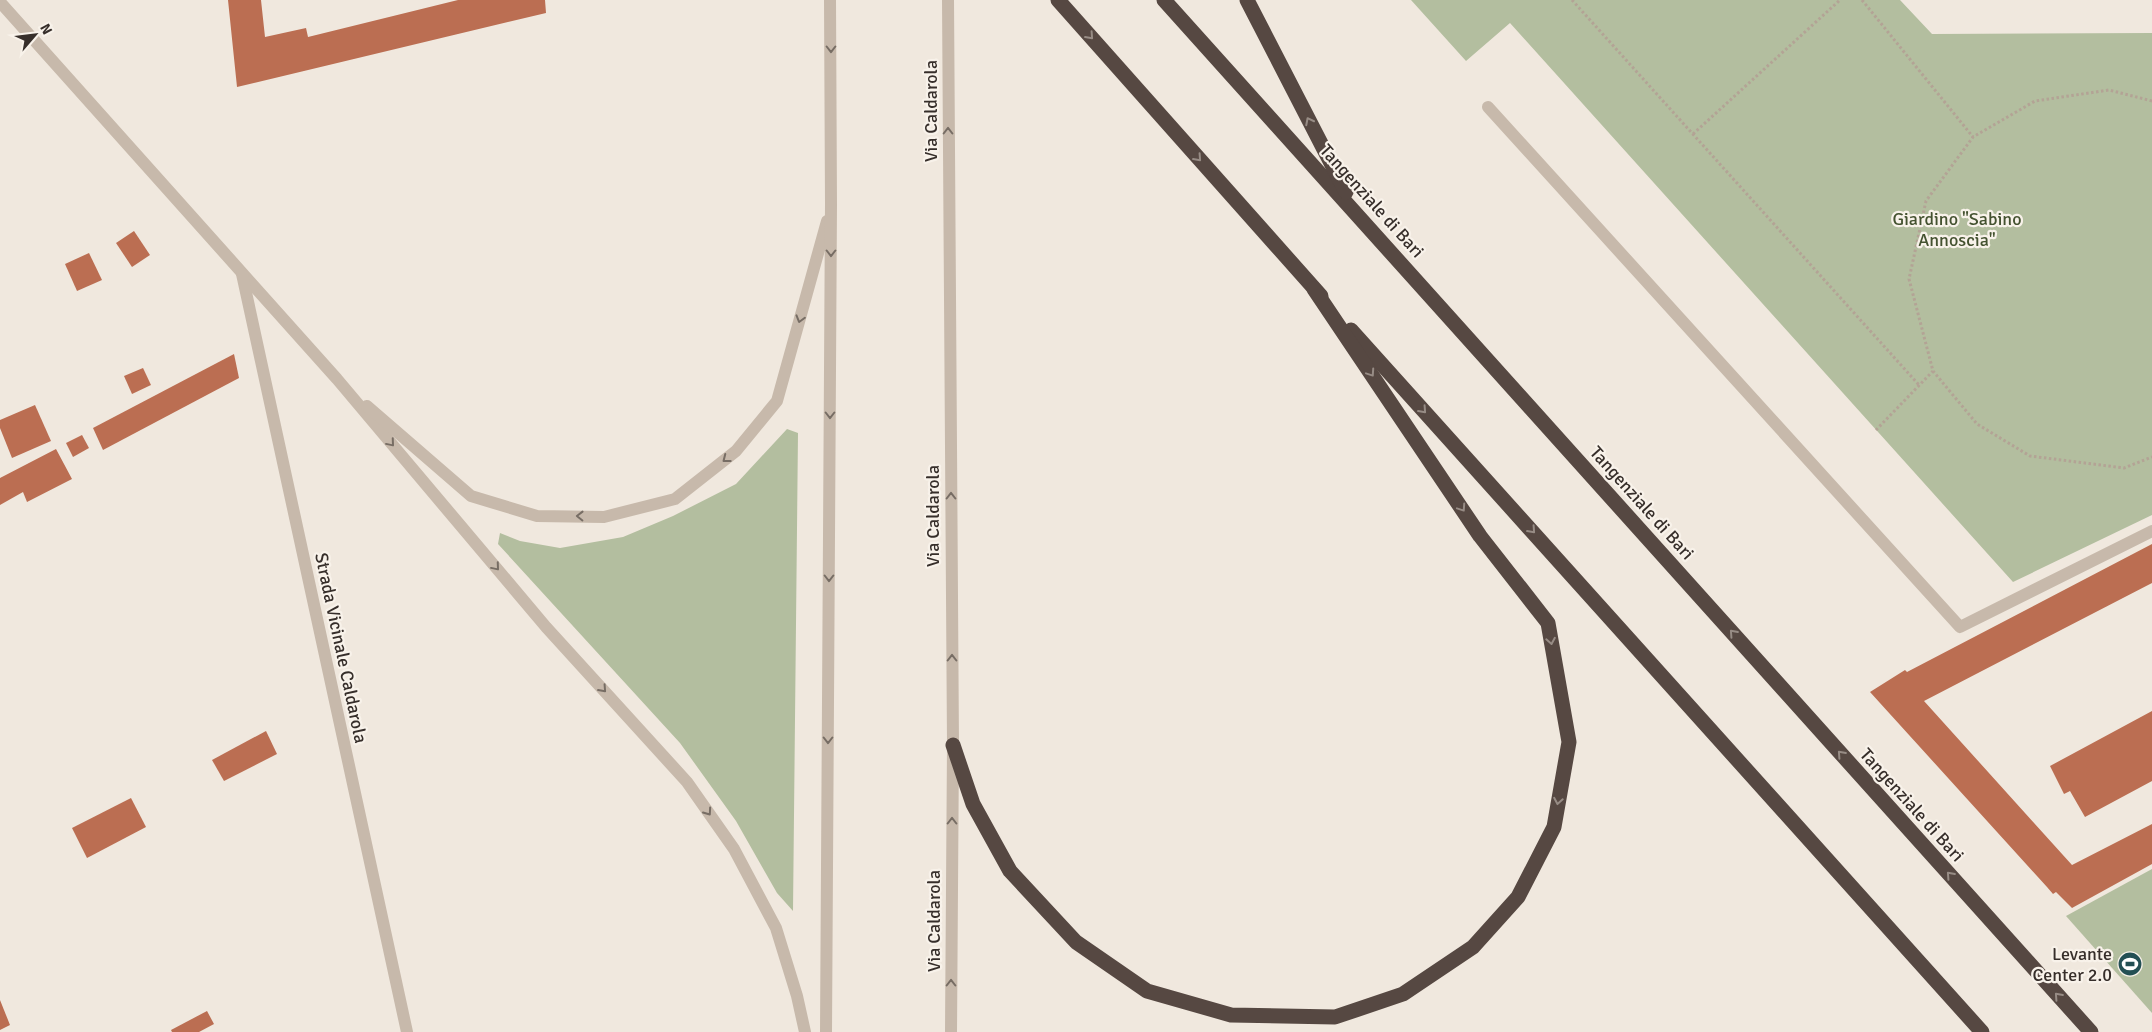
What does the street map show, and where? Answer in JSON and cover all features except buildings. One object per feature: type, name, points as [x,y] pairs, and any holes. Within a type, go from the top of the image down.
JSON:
[{"type":"highway","points":[[1058,0],[1314,289],[1982,1032]]},
{"type":"highway","name":"Tangenziale di Bari","points":[[1164,0],[2091,1032]]},
{"type":"highway","points":[[1247,0],[1355,211]]},
{"type":"highway","points":[[952,745],[973,804],[1010,871],[1076,942],[1147,991],[1232,1015],[1335,1016],[1403,994],[1474,947],[1518,897],[1554,827],[1568,742],[1548,623],[1480,536],[1314,289]]},
{"type":"street","points":[[826,1032],[831,204],[830,0]]},
{"type":"street","name":"Via Caldarola","points":[[948,0],[952,745],[951,1032]]},
{"type":"street","points":[[0,2],[337,379],[546,627],[687,782],[734,848],[776,928],[797,996],[805,1032]]},
{"type":"street","points":[[1488,107],[1960,627],[2152,531]]},
{"type":"street","points":[[337,379],[471,496],[537,516],[604,517],[675,499],[736,451],[777,401],[831,204]]},
{"type":"street","name":"Strada Vicinale Caldarola","points":[[241,271],[407,1032]]},
{"type":"path","points":[[1572,0],[1919,385]]},
{"type":"path","points":[[1693,134],[1840,0]]},
{"type":"path","points":[[1862,0],[1973,137]]},
{"type":"path","points":[[2152,101],[2109,90],[2035,100],[1973,137],[1926,201],[1909,279],[1933,371],[1977,424],[2030,456],[2124,468],[2152,457]]},
{"type":"path","points":[[1876,430],[1933,371]]},
{"type":"green space","name":"Giardino \"Sabino Annoscia\"","points":[[1411,0],[1900,0],[1932,34],[2152,33],[2152,515],[2013,582],[1510,23],[1466,61]]},
{"type":"green space","points":[[787,429],[798,433],[793,911],[777,893],[736,821],[680,743],[498,544],[500,533],[520,541],[560,548],[623,537],[673,516],[736,484]]},
{"type":"green space","name":"Levante Center 2.0","points":[[2152,869],[2152,1013],[2066,916]]},
{"type":"place","name":"Levante Center 2.0","points":[[2130,964]]}]
